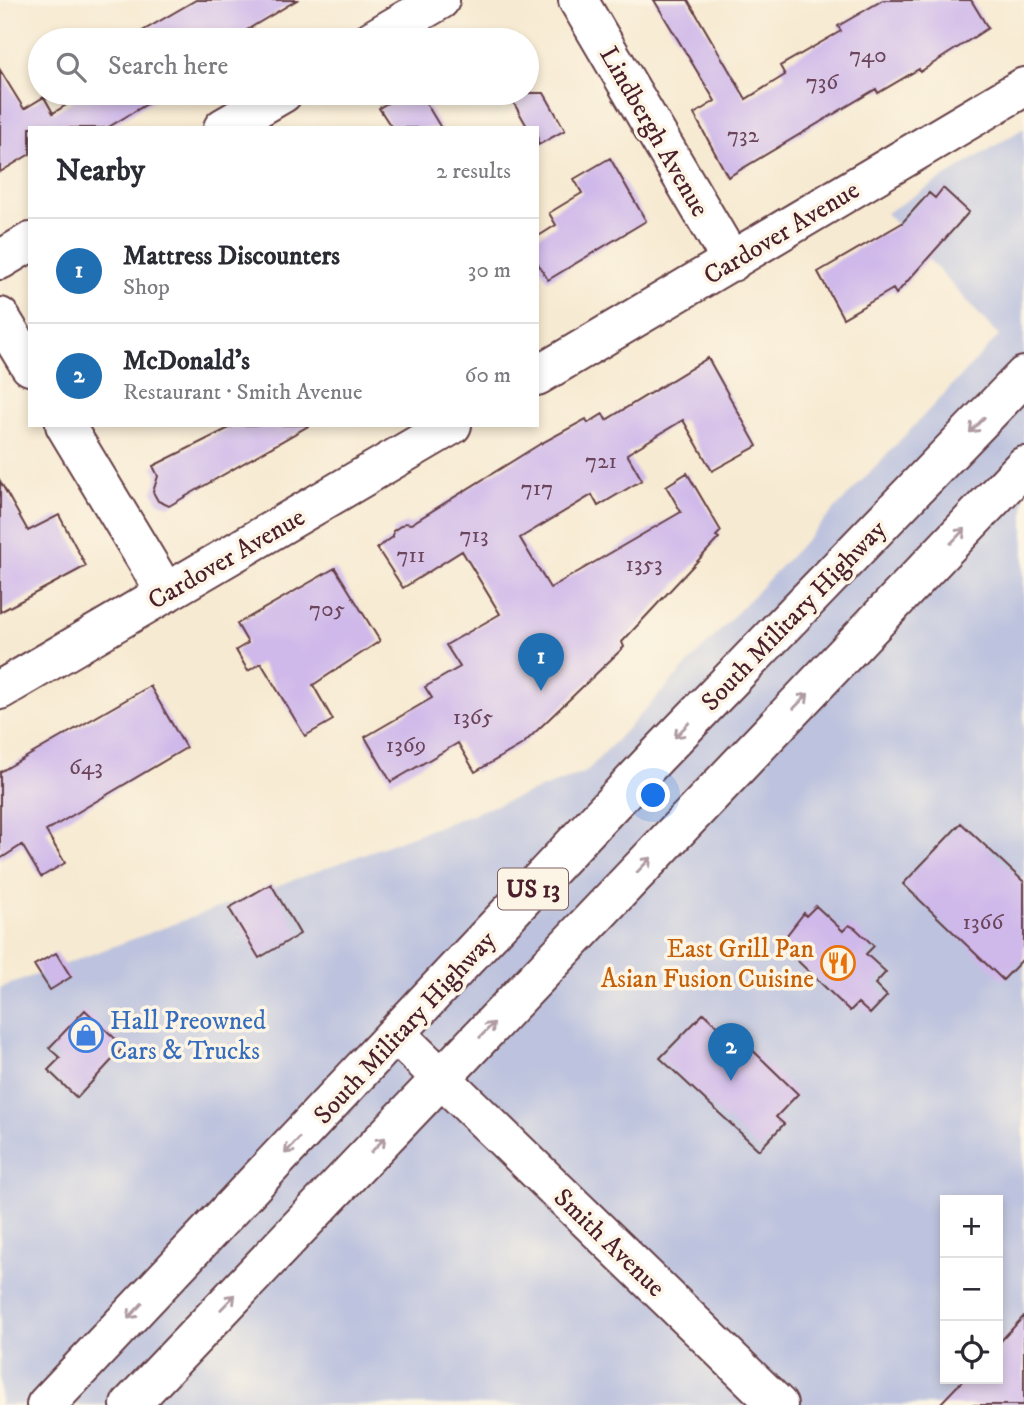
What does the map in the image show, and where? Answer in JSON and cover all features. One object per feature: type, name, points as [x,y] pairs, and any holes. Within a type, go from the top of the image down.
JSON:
[{"type":"main road","points":[[392,28],[440,0]]},
{"type":"main road","name":"Lindbergh Avenue","points":[[578,0],[732,262]]},
{"type":"main road","name":"Cardover Avenue","points":[[539,375],[1024,87]]},
{"type":"main road","points":[[226,126],[262,105]]},
{"type":"main road","points":[[0,260],[28,243]]},
{"type":"main road","points":[[0,317],[28,363]]},
{"type":"main road","name":"South Military Highway","points":[[46,1405],[657,756],[1024,376]]},
{"type":"main road","points":[[66,427],[166,593]]},
{"type":"main road","name":"Cardover Avenue","points":[[0,690],[450,427]]},
{"type":"main road","name":"US 13","points":[[130,1405],[1024,466]]},
{"type":"main road","name":"Smith Avenue","points":[[397,1035],[440,1080],[778,1405]]},
{"type":"shaded area","points":[[1024,128],[1024,1405],[0,1405],[0,988],[586,772],[999,336],[886,213]]},
{"type":"building","points":[[196,0],[297,0],[250,28],[148,28]]},
{"type":"building","points":[[654,0],[688,0],[746,99],[785,75],[780,66],[841,31],[838,26],[883,0],[971,0],[988,28],[920,72],[919,69],[878,93],[876,89],[728,177],[694,114],[715,101]]},
{"type":"building","points":[[0,70],[24,109],[31,105],[48,105],[53,113],[66,105],[145,105],[110,126],[28,126],[28,155],[0,172]]},
{"type":"building","points":[[539,93],[544,93],[565,130],[539,144],[539,126],[527,126],[515,105],[539,105]]},
{"type":"building","points":[[384,105],[427,105],[440,126],[391,126],[379,108]]},
{"type":"building","points":[[610,158],[646,221],[548,280],[539,265],[539,236],[556,225],[549,213],[582,193],[574,179]]},
{"type":"building","points":[[943,188],[969,212],[896,294],[893,289],[843,318],[818,272],[902,223],[929,193],[935,198]]},
{"type":"building","points":[[708,358],[757,446],[712,471],[683,420],[627,454],[642,480],[598,506],[592,495],[520,538],[550,588],[681,512],[666,486],[687,473],[721,531],[716,536],[719,538],[622,642],[624,647],[523,744],[475,772],[458,743],[391,782],[365,737],[432,698],[425,687],[460,667],[446,645],[500,614],[462,551],[403,588],[377,548],[393,537],[393,531],[405,523],[411,524],[540,444],[586,419],[588,423],[603,414],[606,420]]},
{"type":"building","points":[[231,427],[307,427],[169,506],[158,501],[153,492],[158,476],[153,466]]},
{"type":"building","points":[[0,481],[28,531],[59,515],[86,566],[0,612]]},
{"type":"building","points":[[335,568],[380,641],[313,685],[333,720],[305,736],[261,663],[248,671],[236,650],[248,643],[237,624]]},
{"type":"building","points":[[150,686],[186,748],[46,831],[65,863],[41,877],[22,845],[0,859],[0,772]]},
{"type":"building","points":[[961,823],[1024,882],[1024,958],[1003,980],[903,884]]},
{"type":"building","points":[[271,884],[300,934],[259,958],[229,908]]},
{"type":"building","name":"East Grill Pan Asian Fusion Cuisine","points":[[816,906],[843,931],[849,925],[874,946],[866,954],[886,972],[875,984],[887,996],[870,1014],[858,1003],[850,1011],[780,944],[804,913],[806,916]]},
{"type":"building","points":[[56,953],[71,977],[50,990],[34,965]]},
{"type":"building","name":"Hall Preowned Cars & Trucks","points":[[85,1010],[124,1047],[77,1098],[48,1070],[60,1058],[49,1048]]},
{"type":"building","points":[[704,1013],[730,1038],[736,1041],[739,1037],[798,1094],[776,1117],[784,1124],[759,1150],[660,1058]]},
{"type":"building","points":[[1024,1316],[1024,1405],[939,1405],[959,1384],[1003,1384],[1003,1339]]},
{"type":"place","name":"Mattress Discounters","points":[[541,691]]},
{"type":"place","name":"East Grill Pan Asian Fusion Cuisine","points":[[838,963]]},
{"type":"place","name":"Hall Preowned Cars & Trucks","points":[[86,1035]]},
{"type":"place","name":"McDonald's","points":[[731,1081]]}]
